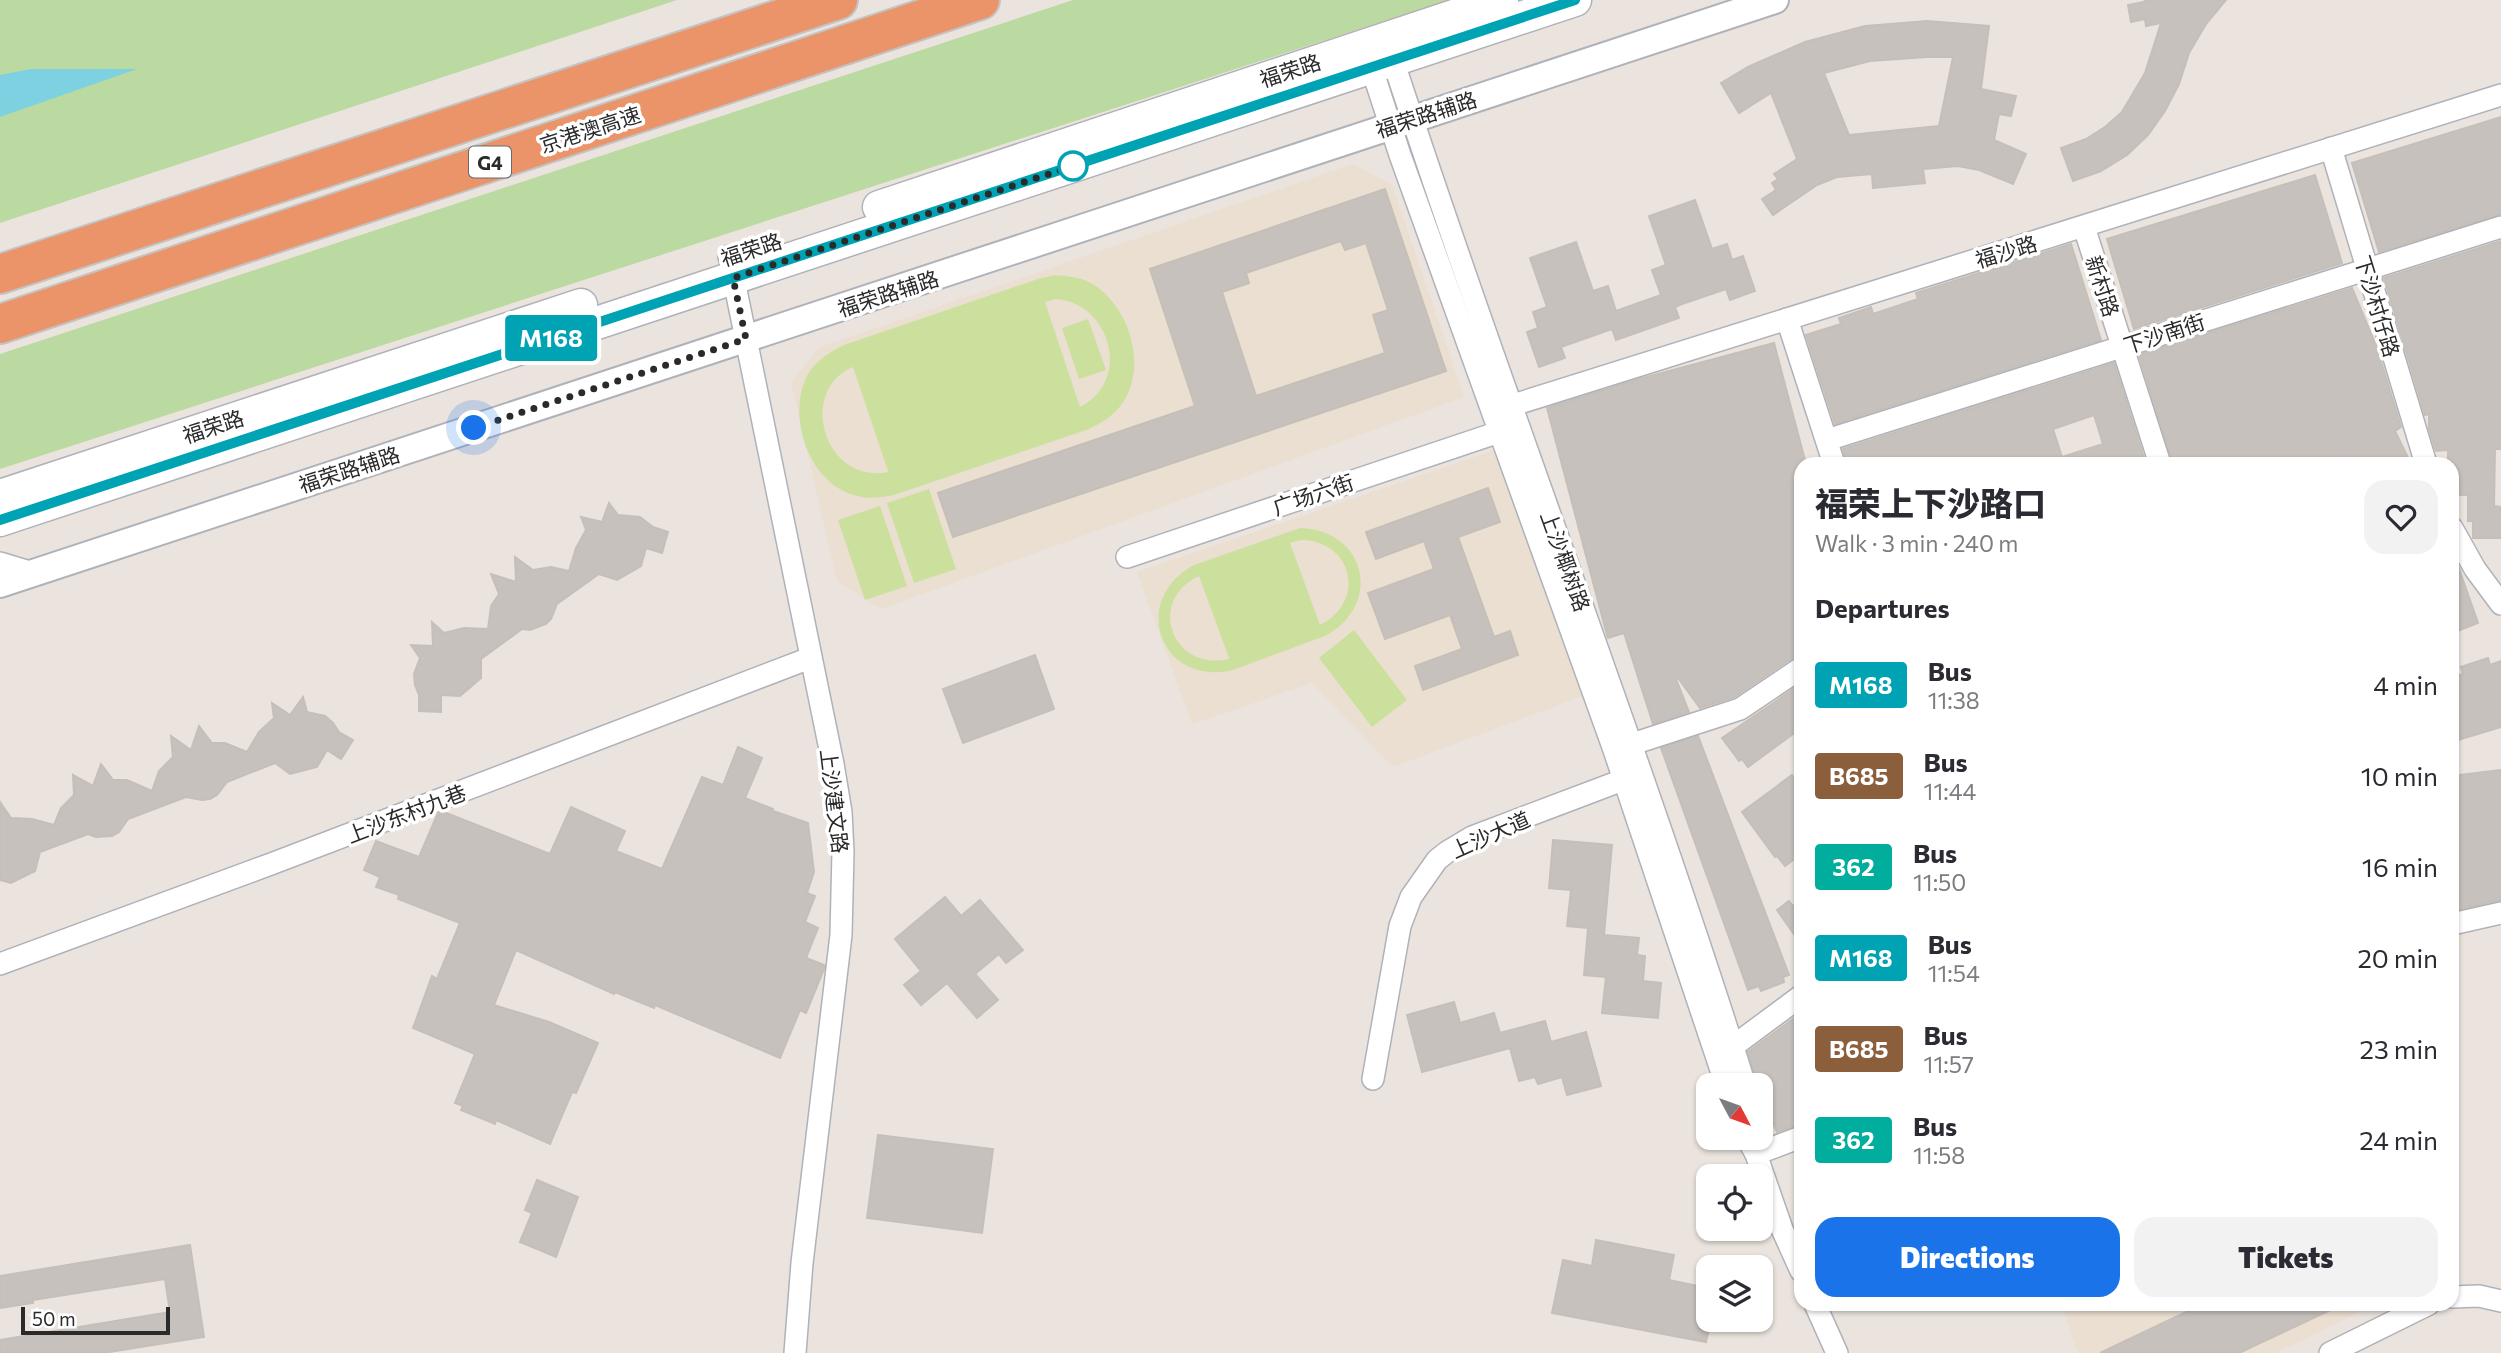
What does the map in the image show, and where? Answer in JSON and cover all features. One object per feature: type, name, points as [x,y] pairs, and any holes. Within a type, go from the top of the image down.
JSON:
[{"type":"highway","name":"G4","points":[[0,274],[838,0]]},
{"type":"highway","name":"京港澳高速","points":[[0,324],[980,0]]},
{"type":"main road","name":"福荣路","points":[[1379,53],[1502,0]]},
{"type":"main road","name":"福荣路","points":[[0,520],[731,267],[1379,53],[1575,0]]},
{"type":"main road","name":"福荣路","points":[[0,496],[731,267]]},
{"type":"street","name":"福荣路辅路","points":[[0,583],[1775,0]]},
{"type":"street","name":"上沙椰树路","points":[[1379,53],[1499,432],[1623,747]]},
{"type":"street","name":"福沙路","points":[[1510,406],[2501,95]]},
{"type":"street","name":"上沙椰树路","points":[[1401,121],[1510,406],[1725,1053],[1738,1073]]},
{"type":"street","name":"下沙村仔路","points":[[2331,148],[2424,457]]},
{"type":"street","name":"下沙南街","points":[[1826,440],[2501,226]]},
{"type":"street","name":"新村路","points":[[2084,227],[2158,457]]},
{"type":"street","name":"上沙建文路","points":[[731,267],[841,812],[844,895],[841,935],[802,1263],[795,1353]]},
{"type":"street","points":[[1787,319],[1832,457]]},
{"type":"street","name":"广场六街","points":[[1127,557],[1499,432]]},
{"type":"street","points":[[2459,540],[2475,569],[2501,604]]},
{"type":"street","points":[[0,563],[33,573]]},
{"type":"street","name":"上沙东村九巷","points":[[0,964],[810,659]]},
{"type":"street","points":[[1623,747],[1740,709],[1794,673]]},
{"type":"street","name":"上沙大道","points":[[1373,1079],[1400,926],[1411,897],[1437,860],[1472,837],[1633,776]]},
{"type":"street","points":[[2459,922],[2501,913]]},
{"type":"street","points":[[1725,1053],[1794,1001]]},
{"type":"street","name":"上沙椰树路","points":[[1725,1053],[1726,1073]]},
{"type":"street","points":[[1773,1140],[1794,1138]]},
{"type":"street","points":[[1755,1150],[1782,1229],[1794,1256]]},
{"type":"street","points":[[2459,1297],[2479,1296],[2501,1301]]},
{"type":"street","points":[[1818,1311],[1837,1353]]},
{"type":"street","points":[[2330,1353],[2414,1311]]},
{"type":"shaded area","points":[[1353,164],[1392,185],[1464,397],[881,609],[837,581],[791,382],[818,348]]},
{"type":"shaded area","points":[[1495,450],[1588,694],[1393,767],[1312,683],[1192,724],[1137,572]]},
{"type":"shaded area","points":[[2063,1311],[2361,1311],[2276,1353],[2078,1353]]},
{"type":"green space","points":[[0,0],[677,0],[0,223]]},
{"type":"green space","points":[[1073,0],[1449,0],[0,469],[0,354]]},
{"type":"green space","points":[[1055,275],[1082,279],[1105,294],[1117,308],[1132,342],[1134,361],[1133,379],[1127,396],[1116,411],[1089,429],[894,495],[874,498],[845,492],[830,482],[818,469],[802,435],[800,397],[808,374],[826,355],[844,345]],"holes":[[[1056,299],[1075,304],[1090,314],[1101,328],[1108,345],[1110,362],[1106,380],[1096,395],[1080,407],[1045,302]],[[853,367],[888,471],[888,472],[866,472],[848,464],[834,451],[826,433],[823,414],[826,395],[836,379]]]},
{"type":"green space","points":[[1088,319],[1106,370],[1079,379],[1062,328]]},
{"type":"green space","points":[[929,489],[956,569],[914,583],[887,503]]},
{"type":"green space","points":[[880,506],[907,586],[865,600],[838,520]]},
{"type":"green space","points":[[1300,528],[1323,532],[1340,541],[1353,555],[1359,571],[1360,589],[1355,606],[1343,623],[1325,636],[1233,670],[1208,672],[1187,666],[1171,653],[1162,637],[1159,618],[1162,599],[1174,580],[1194,565]],"holes":[[[1301,540],[1319,543],[1333,550],[1348,574],[1344,602],[1335,614],[1320,625],[1290,543]],[[1199,576],[1229,658],[1229,659],[1209,660],[1193,655],[1180,645],[1173,632],[1170,617],[1173,601],[1183,587]]]},
{"type":"green space","points":[[1354,630],[1407,700],[1372,727],[1319,658]]},
{"type":"water","points":[[31,69],[137,69],[0,117],[0,75]]},
{"type":"building","points":[[2145,0],[2226,0],[2206,24],[2189,53],[2179,84],[2148,135],[2127,155],[2101,171],[2073,181],[2061,148],[2086,139],[2122,112],[2145,73],[2161,23],[2146,26],[2145,19],[2131,22],[2128,5]]},
{"type":"building","points":[[1927,21],[1989,26],[1981,89],[2016,96],[2011,116],[1999,114],[1994,140],[2026,154],[2013,184],[1979,170],[1958,166],[1923,169],[1925,183],[1873,188],[1872,174],[1837,177],[1817,185],[1773,215],[1762,199],[1776,190],[1772,183],[1778,179],[1774,174],[1797,159],[1771,93],[1739,113],[1721,83],[1748,67],[1805,42],[1865,26]],"holes":[[[1953,57],[1939,126],[1849,135],[1824,73],[1870,61]]]},
{"type":"building","points":[[2501,117],[2501,214],[2379,252],[2352,163]]},
{"type":"building","points":[[2315,175],[2342,263],[2134,329],[2107,239]]},
{"type":"building","points":[[1385,189],[1446,371],[953,537],[938,493],[1195,406],[1150,269]],"holes":[[[1341,241],[1345,250],[1366,243],[1388,310],[1373,315],[1385,353],[1256,396],[1222,292],[1249,283],[1246,273]]]},
{"type":"building","points":[[1695,200],[1712,249],[1727,244],[1732,260],[1743,256],[1755,291],[1730,300],[1726,289],[1682,304],[1675,307],[1679,318],[1616,340],[1612,329],[1561,347],[1565,358],[1539,367],[1527,332],[1538,328],[1533,312],[1547,307],[1530,258],[1576,242],[1593,291],[1608,286],[1616,311],[1661,295],[1652,270],[1666,265],[1649,216]]},
{"type":"building","points":[[2501,241],[2501,449],[2495,449],[2494,506],[2501,507],[2501,538],[2473,538],[2473,521],[2468,521],[2468,495],[2459,495],[2459,457],[2448,457],[2448,450],[2436,451],[2429,429],[2429,414],[2425,415],[2384,278]]},
{"type":"building","points":[[2071,244],[2101,340],[1835,424],[1806,335],[1841,324],[1839,318],[1871,307],[1873,314],[1918,299],[1916,293]]},
{"type":"building","points":[[2352,288],[2377,348],[2401,427],[2395,431],[2408,457],[2171,457],[2139,355]]},
{"type":"building","points":[[1774,343],[1804,457],[1794,457],[1794,657],[1734,697],[1700,708],[1678,678],[1676,679],[1689,712],[1653,724],[1624,633],[1608,638],[1547,408],[1639,379]]},
{"type":"building","points":[[2114,363],[2144,457],[2062,457],[1845,457],[1843,449]],"holes":[[[2094,415],[2103,444],[2062,457],[2053,429]]]},
{"type":"building","points":[[1488,488],[1500,522],[1458,537],[1494,637],[1510,631],[1518,655],[1423,690],[1415,666],[1462,649],[1450,615],[1385,639],[1368,593],[1434,569],[1424,541],[1376,559],[1366,532]]},
{"type":"building","points":[[609,503],[618,515],[640,517],[653,527],[668,532],[662,553],[646,548],[641,566],[617,580],[599,574],[557,604],[546,624],[530,630],[522,629],[481,659],[481,678],[460,696],[441,695],[441,712],[419,711],[419,695],[414,674],[420,658],[411,645],[433,646],[432,622],[444,633],[464,628],[488,629],[491,606],[499,594],[491,574],[516,582],[515,557],[533,570],[551,567],[569,571],[576,548],[586,530],[581,517],[602,522]]},
{"type":"building","points":[[2459,569],[2478,623],[2459,630]]},
{"type":"building","points":[[1035,655],[1054,709],[963,743],[943,689]]},
{"type":"building","points":[[2488,658],[2490,665],[2501,661],[2501,727],[2459,740],[2459,675],[2463,674],[2461,667]]},
{"type":"building","points":[[1794,689],[1794,733],[1748,767],[1742,759],[1739,761],[1722,738]]},
{"type":"building","points":[[303,697],[307,712],[325,716],[339,732],[353,740],[341,759],[327,750],[317,767],[290,774],[275,763],[227,782],[217,795],[210,799],[186,797],[128,819],[119,832],[112,836],[96,837],[88,834],[40,852],[35,871],[11,883],[0,880],[0,802],[11,818],[32,819],[54,825],[61,808],[74,795],[73,775],[93,786],[101,764],[113,780],[127,780],[152,791],[159,771],[173,757],[171,736],[191,750],[199,726],[212,743],[225,743],[247,752],[259,732],[274,718],[272,703],[290,715]]},
{"type":"building","points":[[1698,736],[1789,975],[1783,977],[1784,982],[1761,991],[1759,986],[1748,990],[1661,748]]},
{"type":"building","points":[[738,747],[762,758],[745,798],[808,823],[814,872],[807,893],[815,896],[805,922],[818,928],[806,958],[824,965],[824,969],[806,1013],[800,1010],[780,1058],[655,1005],[654,1008],[615,992],[614,994],[516,950],[494,1005],[549,1022],[598,1043],[576,1093],[572,1092],[550,1144],[496,1120],[495,1124],[461,1110],[463,1106],[455,1103],[475,1054],[413,1028],[432,976],[437,979],[460,923],[398,899],[399,895],[376,887],[380,877],[364,870],[376,841],[419,857],[437,815],[444,812],[550,854],[571,807],[625,831],[616,851],[662,869],[702,777],[723,785]]},
{"type":"building","points":[[2501,770],[2501,900],[2459,909],[2459,775]]},
{"type":"building","points":[[1792,775],[1794,859],[1785,866],[1775,857],[1742,812]]},
{"type":"building","points":[[1553,840],[1612,845],[1604,935],[1639,938],[1637,955],[1645,956],[1643,981],[1661,983],[1658,1018],[1602,1013],[1606,977],[1584,975],[1588,928],[1567,926],[1571,890],[1549,888]]},
{"type":"building","points":[[945,897],[961,916],[980,900],[1023,950],[1006,963],[999,954],[975,974],[998,1000],[977,1018],[947,983],[921,1005],[904,985],[921,971],[895,939]]},
{"type":"building","points":[[1789,901],[1794,905],[1794,934],[1777,910]]},
{"type":"building","points":[[1454,1002],[1460,1023],[1494,1013],[1500,1033],[1545,1021],[1551,1042],[1586,1032],[1601,1086],[1567,1095],[1562,1077],[1538,1084],[1535,1077],[1519,1081],[1510,1048],[1422,1072],[1407,1015]]},
{"type":"building","points":[[1794,1018],[1794,1126],[1777,1132],[1773,1123],[1773,1073],[1754,1073],[1748,1052]]},
{"type":"building","points":[[878,1135],[993,1149],[982,1233],[867,1218]]},
{"type":"building","points":[[537,1180],[578,1197],[556,1257],[520,1242],[532,1213],[525,1210]]},
{"type":"building","points":[[1596,1240],[1674,1255],[1669,1280],[1696,1286],[1696,1332],[1708,1332],[1706,1342],[1552,1313],[1563,1260],[1592,1266]]},
{"type":"building","points":[[190,1245],[204,1337],[103,1353],[0,1353],[0,1340],[170,1312],[165,1279],[33,1300],[33,1303],[0,1308],[0,1276]]},
{"type":"building","points":[[2188,1311],[2328,1311],[2239,1353],[2100,1353]]},
{"type":"bus line","name":"M168","points":[[0,520],[1575,0]]},
{"type":"route","points":[[474,428],[746,339],[733,278],[1073,166]]}]
